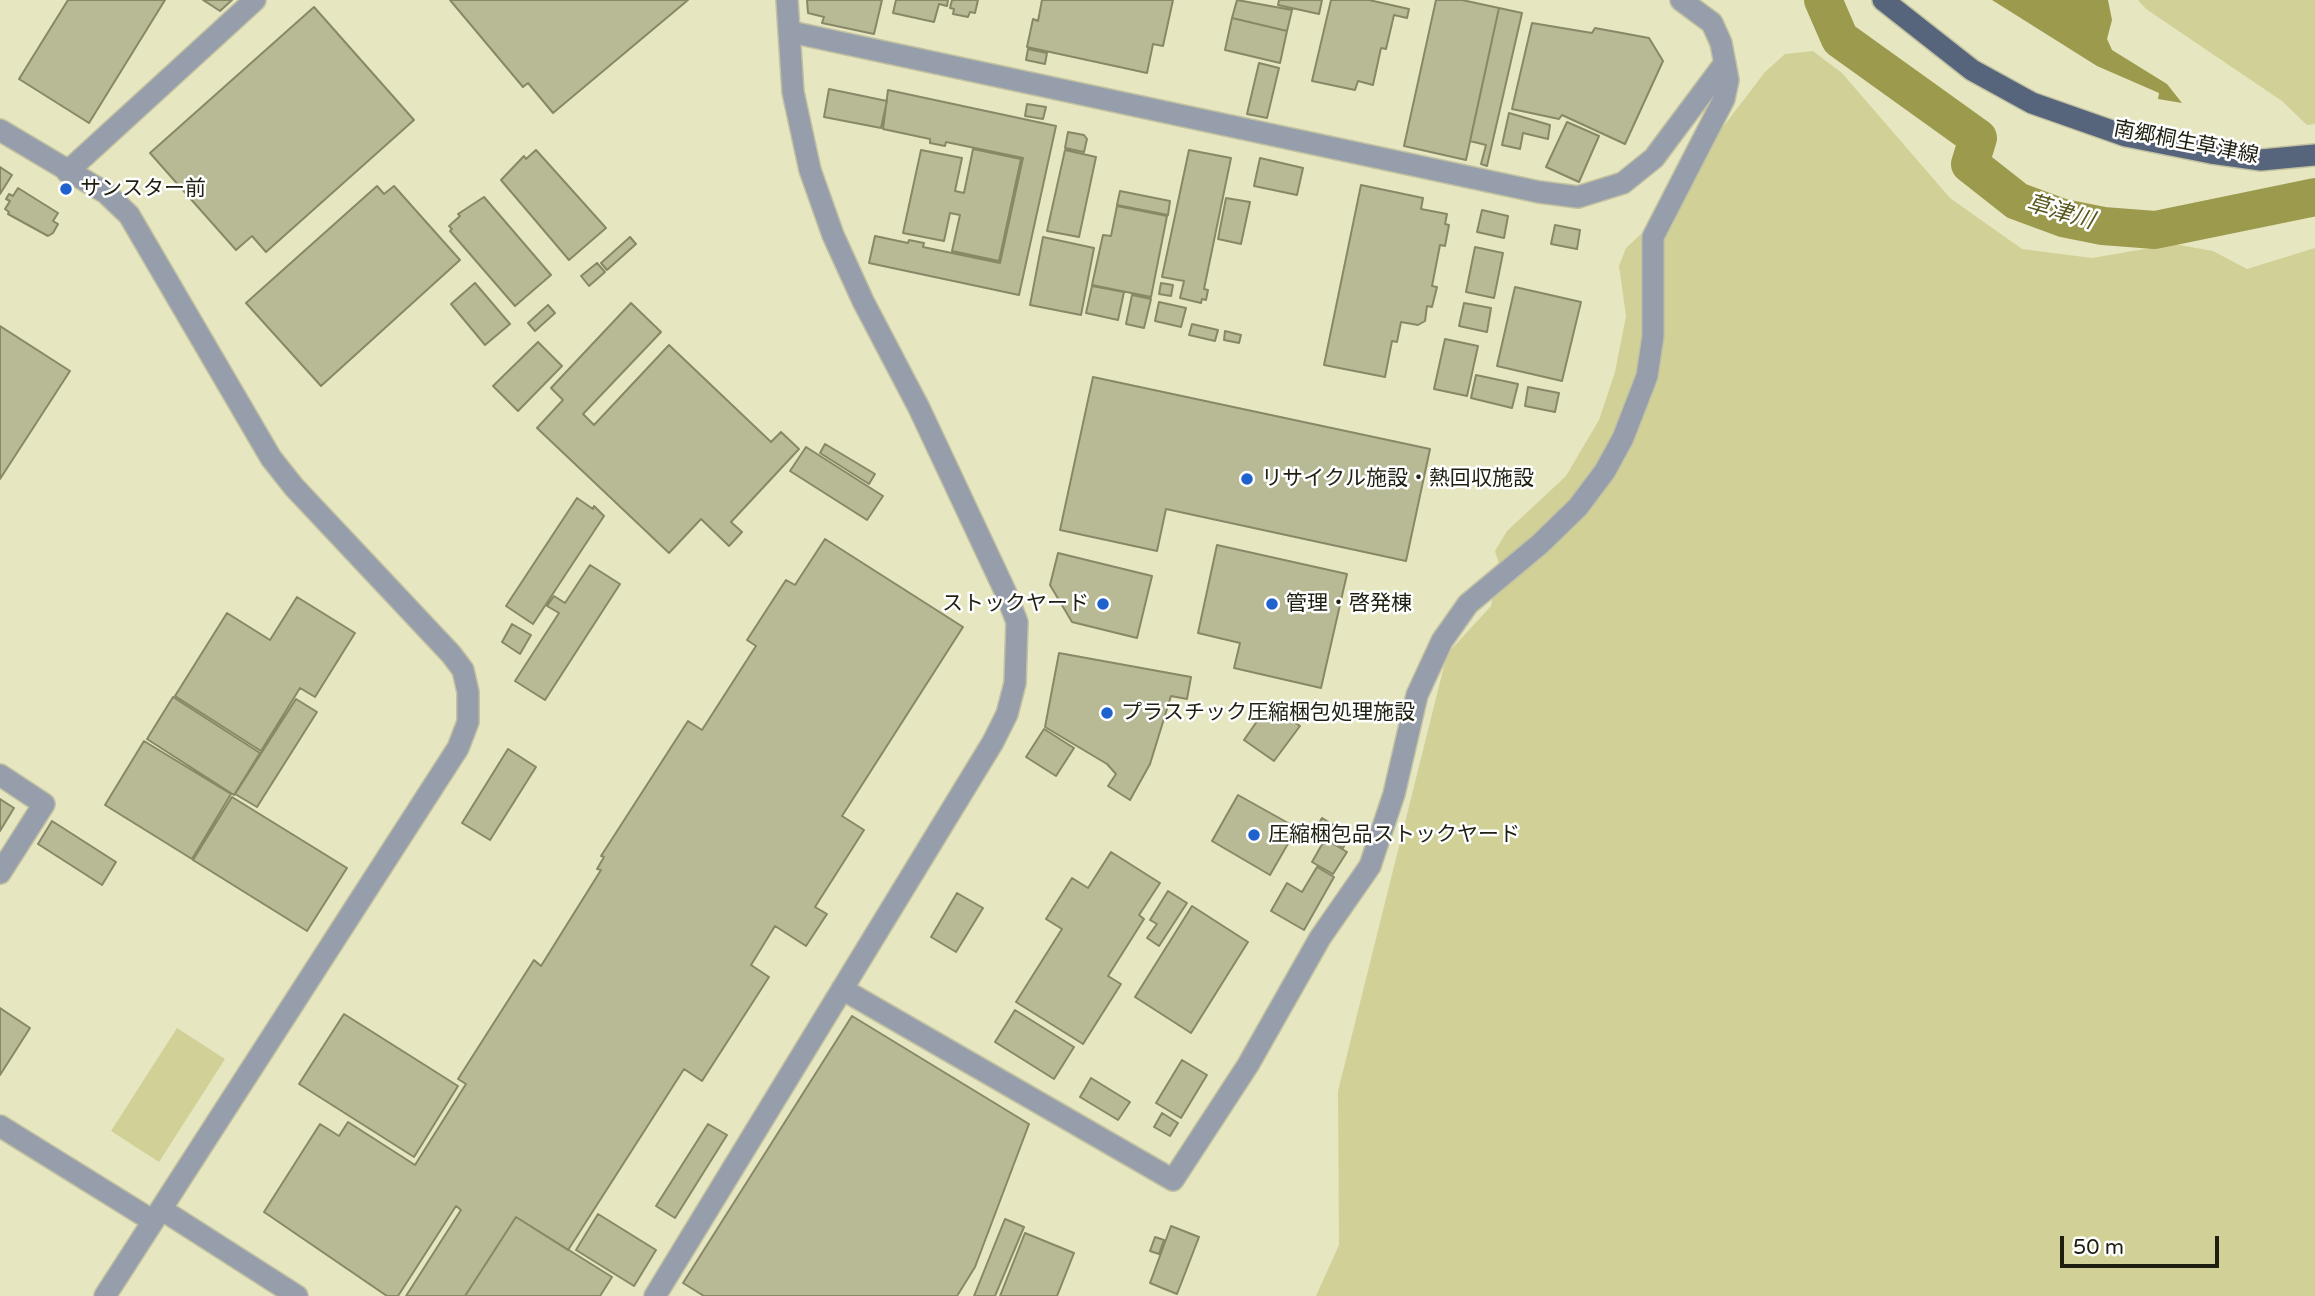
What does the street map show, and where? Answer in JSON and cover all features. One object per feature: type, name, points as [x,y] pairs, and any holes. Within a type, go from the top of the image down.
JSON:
[{"type":"main road","name":"南郷桐生草津線","points":[[1883,0],[1972,70],[2032,103],[2126,136],[2211,153],[2261,160],[2315,156]]},
{"type":"street","points":[[67,172],[256,0]]},
{"type":"street","points":[[655,1296],[993,742],[1007,714],[1015,683],[1017,622],[1000,579],[833,235],[810,170],[796,104],[788,0]]},
{"type":"street","points":[[842,989],[1173,1180],[1248,1065],[1320,938],[1370,866],[1394,794],[1417,695],[1441,641],[1468,604],[1540,544],[1578,507],[1605,471],[1623,438],[1647,376],[1653,336],[1653,237],[1724,99],[1728,80],[1721,43],[1712,23],[1681,0]]},
{"type":"street","points":[[790,33],[1539,192],[1578,197],[1623,183],[1654,158],[1725,63]]},
{"type":"street","points":[[0,130],[106,193],[129,215],[271,458],[452,654],[463,670],[468,692],[468,722],[458,748],[105,1296]]},
{"type":"street","points":[[0,775],[44,804],[0,873]]},
{"type":"street","points":[[0,1126],[296,1296]]},
{"type":"green space","points":[[2138,0],[2315,0],[2315,124],[2307,125],[2282,101],[2146,9]]},
{"type":"green space","points":[[1813,51],[1842,73],[1950,198],[2022,249],[2092,258],[2174,244],[2213,251],[2247,269],[2315,248],[2315,1296],[1316,1296],[1339,1245],[1338,1091],[1447,654],[1491,606],[1499,564],[1495,551],[1507,531],[1566,476],[1599,420],[1615,372],[1626,316],[1619,266],[1626,248],[1641,234],[1765,72],[1785,54]]},
{"type":"green space","points":[[177,1028],[225,1059],[159,1162],[111,1131]]},
{"type":"shaded area","points":[[1992,0],[2108,0],[2112,20],[2107,39],[2112,50],[2167,84],[2182,103],[2158,99],[2159,93],[2097,66]]},
{"type":"building","points":[[68,0],[165,0],[89,123],[19,79]]},
{"type":"building","points":[[203,0],[232,0],[220,11]]},
{"type":"building","points":[[450,0],[688,0],[553,113],[528,83],[523,87]]},
{"type":"building","points":[[807,0],[882,0],[874,34],[822,23],[824,17],[808,13]]},
{"type":"building","points":[[896,0],[948,0],[947,6],[939,4],[934,22],[893,13]]},
{"type":"building","points":[[952,0],[978,0],[975,13],[970,12],[968,17],[953,14],[954,9],[950,8]]},
{"type":"building","points":[[1042,0],[1173,0],[1163,46],[1153,44],[1147,73],[1027,47],[1033,19],[1038,21]]},
{"type":"building","points":[[1237,0],[1292,10],[1287,31],[1232,18]]},
{"type":"building","points":[[1279,0],[1322,0],[1319,14],[1278,5]]},
{"type":"building","points":[[1331,0],[1369,0],[1409,9],[1407,18],[1394,15],[1386,49],[1381,48],[1373,85],[1358,81],[1355,90],[1312,81]]},
{"type":"building","points":[[1436,0],[1462,0],[1499,8],[1466,160],[1404,146]]},
{"type":"building","points":[[314,7],[414,120],[266,252],[252,236],[236,250],[150,153]]},
{"type":"building","points":[[1499,8],[1522,13],[1487,166],[1481,164],[1486,145],[1470,141]]},
{"type":"building","points":[[1232,18],[1287,31],[1280,63],[1225,50]]},
{"type":"building","points":[[1532,23],[1592,33],[1595,28],[1649,38],[1663,61],[1625,144],[1562,115],[1559,119],[1512,109]]},
{"type":"building","points":[[1028,49],[1047,53],[1045,64],[1026,60]]},
{"type":"building","points":[[1259,63],[1279,68],[1267,118],[1247,114]]},
{"type":"building","points":[[829,89],[887,101],[881,128],[824,117]]},
{"type":"building","points":[[888,90],[1056,126],[1019,295],[869,263],[875,236],[908,243],[909,240],[924,243],[923,247],[1000,263],[1023,158],[946,142],[945,146],[930,143],[930,139],[883,129]]},
{"type":"building","points":[[1027,104],[1046,107],[1043,119],[1025,116]]},
{"type":"building","points":[[1509,113],[1550,125],[1548,139],[1523,133],[1520,149],[1502,145]]},
{"type":"building","points":[[1567,122],[1599,136],[1579,182],[1546,167]]},
{"type":"building","points":[[1068,132],[1084,135],[1087,139],[1084,152],[1065,148]]},
{"type":"building","points":[[973,149],[1021,159],[999,261],[952,251],[960,215],[950,213],[944,241],[903,233],[921,150],[962,158],[955,191],[964,193]]},
{"type":"building","points":[[536,150],[606,228],[569,260],[501,180],[524,156],[526,159]]},
{"type":"building","points":[[1065,150],[1096,157],[1079,237],[1047,231]]},
{"type":"building","points":[[1189,150],[1231,158],[1204,289],[1208,290],[1206,300],[1202,299],[1201,303],[1180,298],[1184,281],[1162,277]]},
{"type":"building","points":[[1260,158],[1303,168],[1297,195],[1254,186]]},
{"type":"building","points":[[0,167],[12,175],[0,194]]},
{"type":"building","points":[[1361,185],[1423,198],[1421,209],[1447,214],[1445,224],[1449,225],[1445,246],[1440,245],[1432,286],[1437,287],[1432,307],[1427,306],[1425,321],[1418,325],[1401,322],[1397,342],[1392,341],[1385,377],[1324,365]]},
{"type":"building","points":[[377,186],[384,194],[394,186],[460,260],[321,386],[246,303]]},
{"type":"building","points":[[18,188],[58,213],[53,221],[58,224],[53,233],[48,236],[8,214],[5,209],[10,201],[6,199],[9,194],[13,196]]},
{"type":"building","points":[[1120,191],[1170,201],[1168,215],[1117,205]]},
{"type":"building","points":[[484,197],[551,275],[515,306],[450,231],[452,229],[449,226],[460,216],[458,214]]},
{"type":"building","points":[[1226,198],[1250,202],[1241,244],[1218,239]]},
{"type":"building","points":[[1117,206],[1167,216],[1151,297],[1092,285],[1103,235],[1111,236]]},
{"type":"building","points":[[1482,210],[1508,216],[1504,238],[1477,232]]},
{"type":"building","points":[[1555,225],[1580,230],[1577,249],[1551,244]]},
{"type":"building","points":[[630,237],[636,244],[607,270],[601,263]]},
{"type":"building","points":[[1043,237],[1094,248],[1081,315],[1030,305]]},
{"type":"building","points":[[1475,247],[1503,253],[1494,298],[1466,292]]},
{"type":"building","points":[[597,263],[605,272],[589,286],[581,276]]},
{"type":"building","points":[[475,283],[510,324],[485,345],[451,304]]},
{"type":"building","points":[[1161,283],[1173,285],[1171,296],[1159,294]]},
{"type":"building","points":[[1092,286],[1124,292],[1118,320],[1086,313]]},
{"type":"building","points":[[1515,287],[1581,302],[1562,381],[1497,366]]},
{"type":"building","points":[[1132,295],[1151,299],[1144,328],[1126,324]]},
{"type":"building","points":[[1159,302],[1186,308],[1181,327],[1155,321]]},
{"type":"building","points":[[631,303],[661,332],[583,414],[594,425],[669,345],[771,442],[781,432],[799,449],[731,522],[742,532],[729,546],[701,519],[669,553],[537,428],[563,400],[551,388]]},
{"type":"building","points":[[1464,303],[1491,308],[1487,332],[1459,326]]},
{"type":"building","points":[[548,305],[555,313],[535,331],[528,323]]},
{"type":"building","points":[[1192,324],[1218,330],[1215,341],[1189,335]]},
{"type":"building","points":[[0,326],[70,371],[0,479]]},
{"type":"building","points":[[1225,331],[1241,335],[1239,343],[1224,340]]},
{"type":"building","points":[[1445,339],[1478,346],[1467,396],[1434,389]]},
{"type":"building","points":[[538,342],[562,366],[518,411],[493,386]]},
{"type":"building","points":[[1476,375],[1518,384],[1512,408],[1471,398]]},
{"type":"building","name":"リサイクル施設・熱回収施設","points":[[1093,377],[1430,449],[1406,561],[1166,509],[1157,551],[1060,530]]},
{"type":"building","points":[[1528,387],[1559,393],[1555,412],[1525,406]]},
{"type":"building","points":[[825,444],[875,474],[869,484],[820,453]]},
{"type":"building","points":[[806,447],[883,496],[867,520],[790,471]]},
{"type":"building","points":[[577,498],[593,509],[594,506],[604,516],[533,624],[506,606]]},
{"type":"building","points":[[825,539],[963,627],[842,816],[864,830],[815,907],[827,914],[806,946],[775,926],[751,965],[769,977],[702,1081],[684,1069],[568,1250],[516,1217],[465,1296],[406,1296],[461,1210],[456,1206],[398,1296],[387,1296],[264,1212],[320,1124],[339,1136],[348,1122],[415,1165],[466,1084],[458,1079],[534,960],[541,966],[601,870],[597,869],[604,857],[601,856],[688,721],[702,730],[756,646],[747,640],[786,580],[795,585]]},
{"type":"building","name":"管理・啓発棟","points":[[1217,545],[1347,574],[1321,688],[1234,668],[1240,643],[1198,633]]},
{"type":"building","name":"ストックヤード","points":[[1058,553],[1152,576],[1137,638],[1072,622],[1050,585]]},
{"type":"building","points":[[590,565],[620,584],[545,700],[515,681],[559,613],[547,606],[554,596],[565,603]]},
{"type":"building","points":[[297,597],[355,633],[315,697],[300,688],[261,751],[175,696],[227,613],[270,640]]},
{"type":"building","points":[[512,624],[531,635],[520,654],[502,642]]},
{"type":"building","name":"プラスチック圧縮梱包処理施設","points":[[1059,653],[1191,677],[1187,699],[1171,696],[1150,764],[1130,800],[1108,786],[1116,774],[1107,764],[1045,727]]},
{"type":"building","points":[[173,697],[260,753],[234,795],[147,739]]},
{"type":"building","points":[[296,699],[317,712],[257,807],[235,794]]},
{"type":"building","points":[[1269,704],[1300,726],[1274,761],[1244,740]]},
{"type":"building","points":[[1044,729],[1074,748],[1056,776],[1026,757]]},
{"type":"building","points":[[144,741],[231,794],[192,859],[105,805]]},
{"type":"building","points":[[508,749],[536,767],[490,840],[462,823]]},
{"type":"building","name":"圧縮梱包品ストックヤード","points":[[1238,795],[1297,828],[1270,875],[1212,841]]},
{"type":"building","points":[[232,797],[347,868],[307,931],[193,860]]},
{"type":"building","points":[[0,799],[14,808],[0,831]]},
{"type":"building","points":[[1322,818],[1350,835],[1343,848],[1315,831]]},
{"type":"building","points":[[52,821],[116,862],[102,885],[38,844]]},
{"type":"building","points":[[1325,839],[1347,852],[1333,874],[1312,862]]},
{"type":"building","points":[[1111,852],[1160,883],[1139,915],[1144,919],[1108,976],[1121,984],[1083,1044],[1016,1002],[1062,929],[1046,919],[1072,878],[1088,888]]},
{"type":"building","points":[[1317,867],[1334,877],[1304,930],[1271,911],[1287,883],[1302,892]]},
{"type":"building","points":[[1168,891],[1187,903],[1159,946],[1147,938],[1157,924],[1150,920]]},
{"type":"building","points":[[957,893],[983,908],[956,952],[931,937]]},
{"type":"building","points":[[1192,906],[1248,942],[1191,1033],[1135,997]]},
{"type":"building","points":[[0,1008],[30,1028],[0,1075]]},
{"type":"building","points":[[1015,1010],[1074,1047],[1054,1079],[995,1042]]},
{"type":"building","points":[[344,1014],[458,1086],[414,1157],[299,1084]]},
{"type":"building","points":[[852,1016],[1029,1124],[975,1267],[957,1296],[704,1296],[683,1283]]},
{"type":"building","points":[[1182,1060],[1207,1075],[1181,1118],[1156,1103]]},
{"type":"building","points":[[1091,1078],[1130,1102],[1118,1120],[1080,1097]]},
{"type":"building","points":[[1162,1113],[1178,1123],[1170,1136],[1154,1127]]},
{"type":"building","points":[[708,1124],[727,1135],[675,1218],[656,1206]]},
{"type":"building","points":[[598,1214],[656,1250],[634,1286],[576,1250]]},
{"type":"building","points":[[516,1217],[612,1277],[600,1296],[465,1296]]},
{"type":"building","points":[[1005,1219],[1024,1227],[995,1296],[974,1296]]},
{"type":"building","points":[[1171,1226],[1199,1237],[1177,1294],[1150,1283]]},
{"type":"building","points":[[1025,1233],[1074,1253],[1057,1296],[1000,1296]]},
{"type":"building","points":[[1155,1237],[1164,1240],[1159,1254],[1150,1251]]},
{"type":"waterway","name":"草津川","points":[[1823,0],[1840,39],[1978,138],[1970,164],[2017,201],[2063,218],[2103,226],[2155,230],[2315,197]]},
{"type":"place","name":"サンスター前","points":[[66,189]]},
{"type":"place","name":"リサイクル施設・熱回収施設","points":[[1247,479]]},
{"type":"place","name":"ストックヤード","points":[[1103,604]]},
{"type":"place","name":"管理・啓発棟","points":[[1272,604]]},
{"type":"place","name":"プラスチック圧縮梱包処理施設","points":[[1107,713]]},
{"type":"place","name":"圧縮梱包品ストックヤード","points":[[1254,835]]}]
